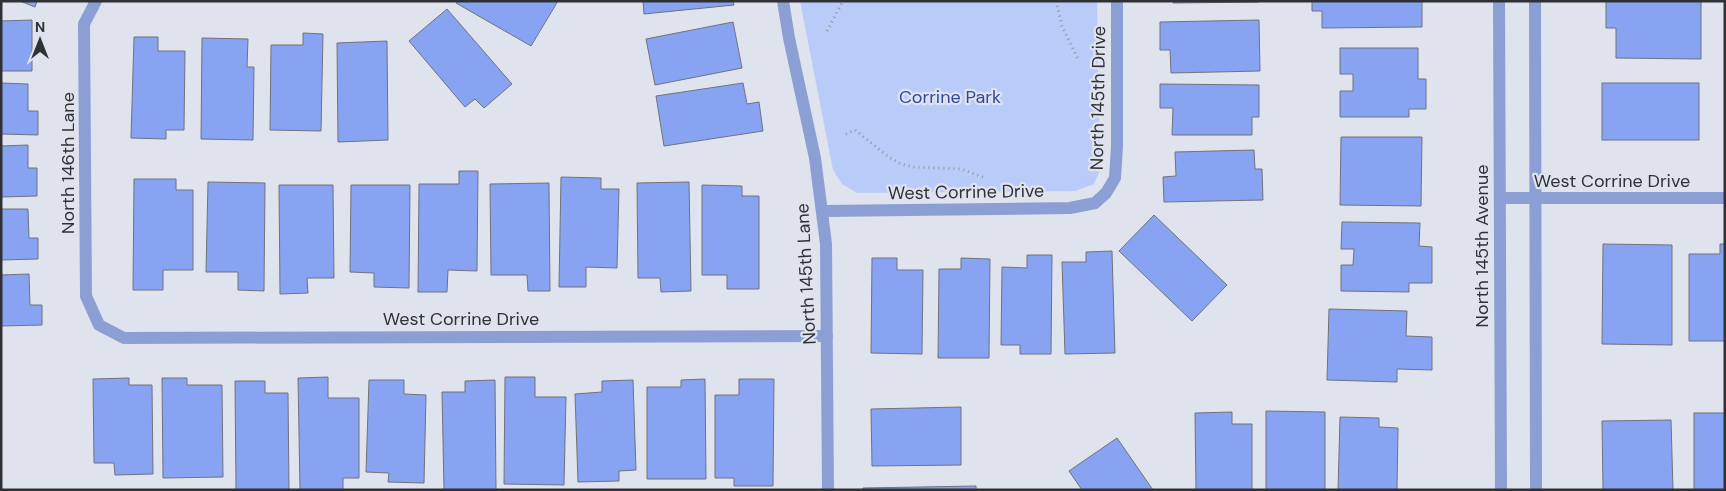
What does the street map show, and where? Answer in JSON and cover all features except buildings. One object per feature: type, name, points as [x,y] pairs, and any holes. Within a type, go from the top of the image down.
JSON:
[{"type":"street","name":"North 146th Lane","points":[[96,1],[84,24],[86,296],[99,325]]},
{"type":"street","name":"North 145th Lane","points":[[783,1],[789,38],[815,158],[823,211],[826,244],[828,490]]},
{"type":"street","name":"North 145th Drive","points":[[1106,193],[1115,178],[1117,146],[1117,1]]},
{"type":"street","name":"North 145th Avenue","points":[[1498,1],[1501,490]]},
{"type":"street","points":[[1535,1],[1536,490]]},
{"type":"street","name":"West Corrine Drive","points":[[823,211],[1070,208],[1095,203],[1106,193]]},
{"type":"street","name":"West Corrine Drive","points":[[1500,198],[1725,198]]},
{"type":"street","name":"West Corrine Drive","points":[[99,325],[124,338],[827,336]]},
{"type":"path","points":[[827,31],[843,1]]},
{"type":"path","points":[[1056,1],[1062,26],[1078,59]]},
{"type":"path","points":[[846,134],[855,130],[890,158],[907,166],[961,169],[986,178]]},
{"type":"green space","name":"Corrine Park","points":[[800,1],[1097,1],[1100,170],[1094,184],[1075,191],[857,193],[842,184],[833,170]]}]
